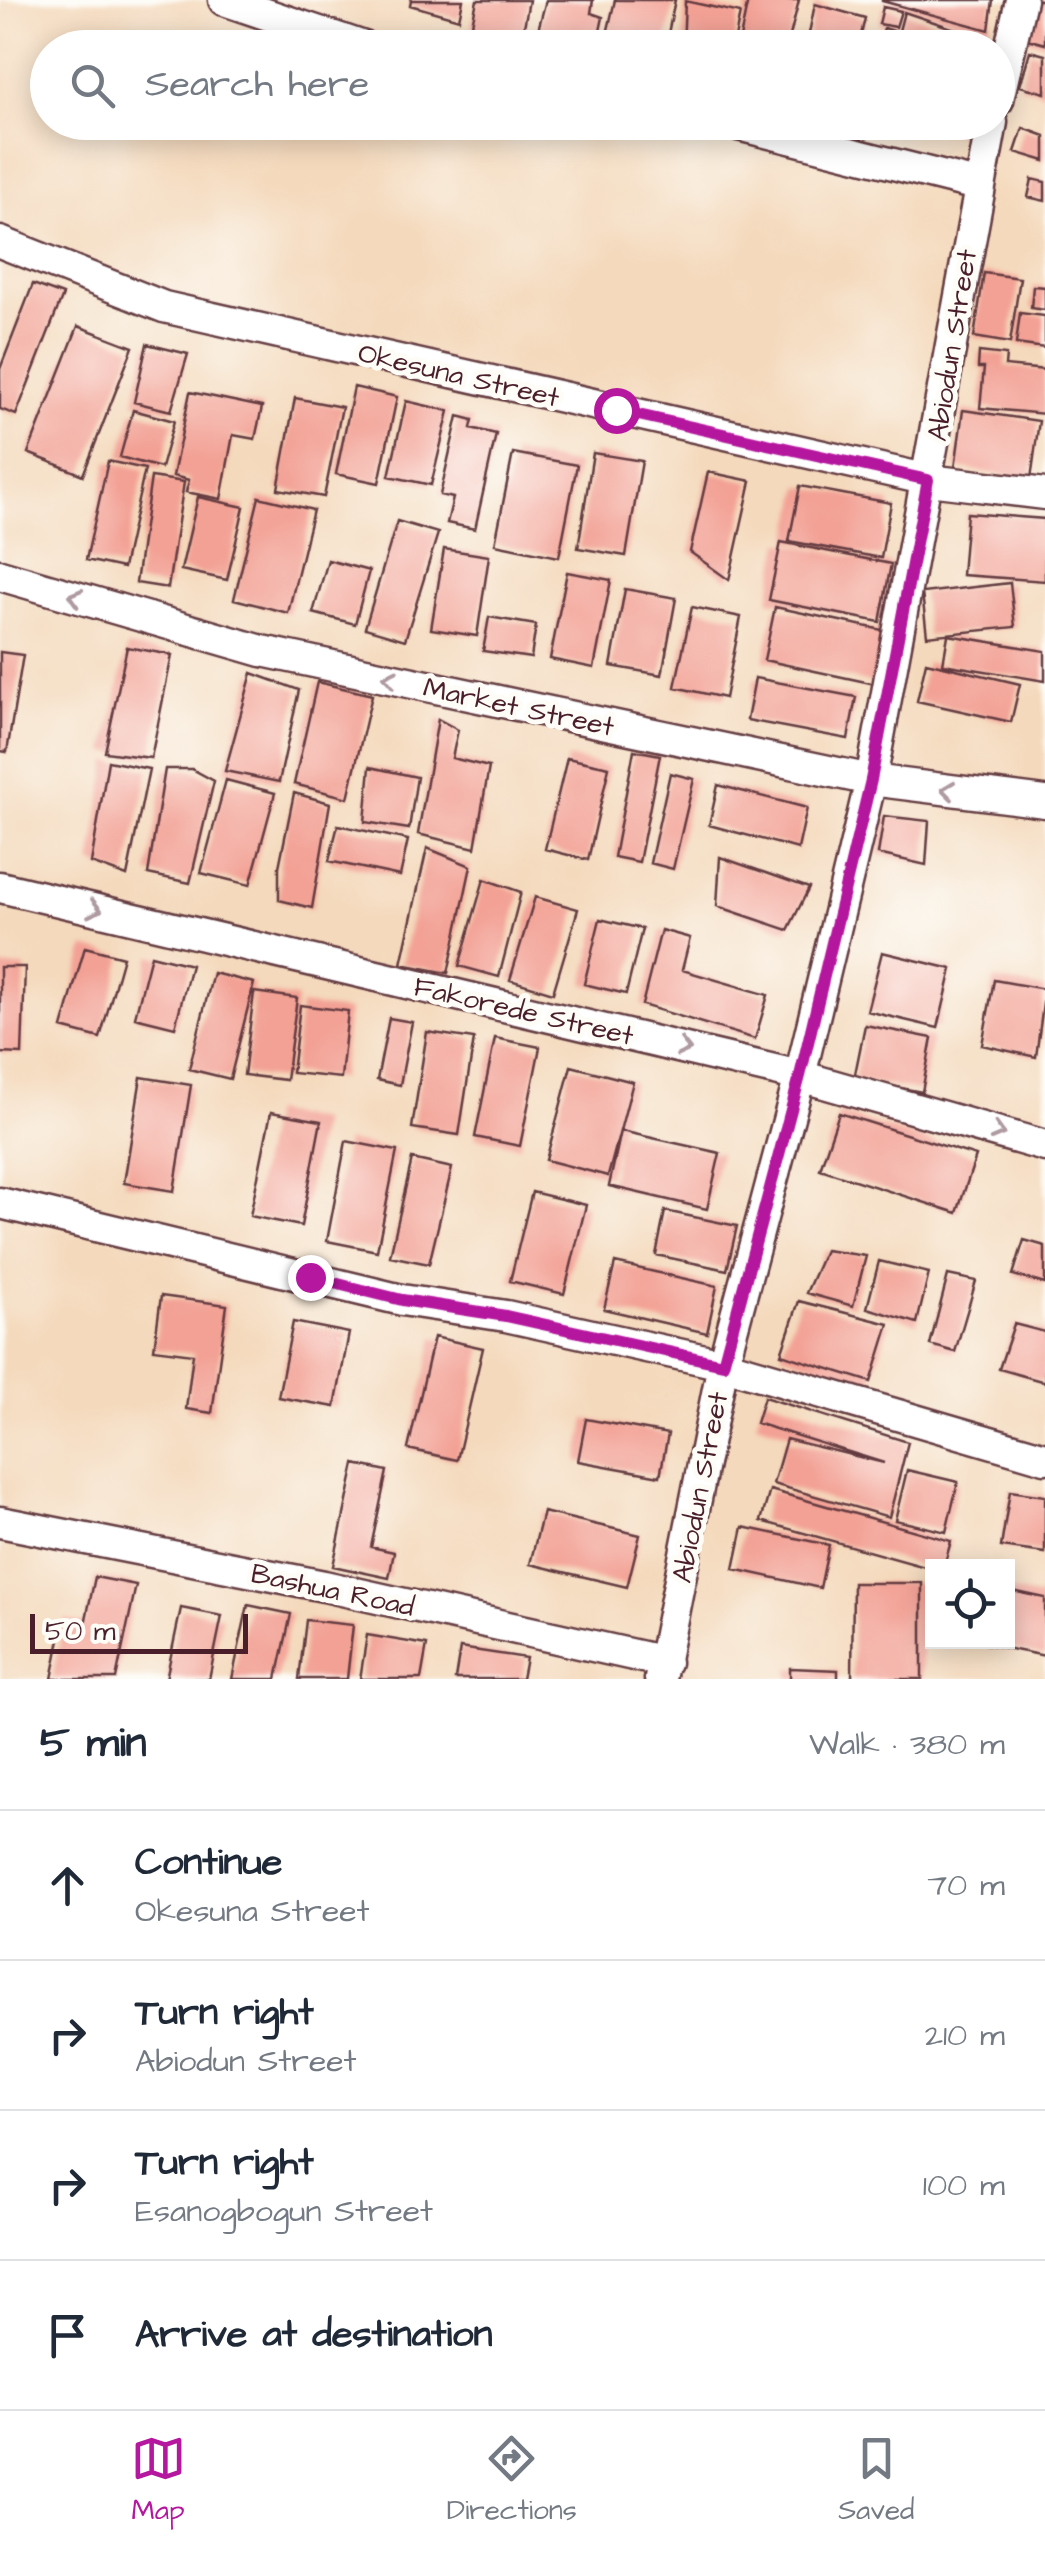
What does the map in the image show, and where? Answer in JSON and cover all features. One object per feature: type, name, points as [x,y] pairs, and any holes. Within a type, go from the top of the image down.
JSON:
[{"type":"street","points":[[224,0],[314,30]]},
{"type":"street","points":[[1014,30],[1021,0]]},
{"type":"street","points":[[798,140],[977,185]]},
{"type":"street","name":"Abiodun Street","points":[[663,1670],[723,1364],[800,1076],[871,780],[988,140]]},
{"type":"street","name":"Okesuna Street","points":[[0,242],[164,307],[928,480],[1045,494]]},
{"type":"street","name":"Market Street","points":[[0,575],[262,651],[871,780],[1045,802]]},
{"type":"street","name":"Fakorede Street","points":[[0,887],[800,1076],[1045,1146]]},
{"type":"street","points":[[0,1203],[402,1300],[506,1316],[723,1364],[1045,1458]]},
{"type":"street","name":"Bashua Road","points":[[0,1522],[324,1586],[663,1670]]},
{"type":"building","points":[[411,0],[463,0],[459,19],[410,5]]},
{"type":"building","points":[[477,0],[529,0],[523,30],[471,29]]},
{"type":"building","points":[[546,0],[593,0],[591,13],[603,17],[600,30],[538,30]]},
{"type":"building","points":[[615,0],[675,0],[669,30],[608,30]]},
{"type":"building","points":[[748,0],[799,0],[792,30],[742,30]]},
{"type":"building","points":[[993,0],[989,30],[882,1]]},
{"type":"building","points":[[1034,0],[1045,0],[1045,44],[1023,38]]},
{"type":"building","points":[[685,1],[740,13],[737,30],[684,30]]},
{"type":"building","points":[[815,4],[865,18],[862,30],[810,30]]},
{"type":"building","points":[[883,7],[901,11],[896,27],[879,24]]},
{"type":"building","points":[[904,12],[958,30],[899,30]]},
{"type":"building","points":[[1030,51],[1045,55],[1045,93],[1020,86]]},
{"type":"building","points":[[1023,128],[1045,136],[1045,161],[1015,152]]},
{"type":"building","points":[[1032,179],[1045,182],[1045,201],[1028,197]]},
{"type":"building","points":[[984,273],[1020,278],[1010,343],[974,337]]},
{"type":"building","points":[[33,284],[63,295],[16,415],[0,409],[0,369]]},
{"type":"building","points":[[1033,286],[1045,287],[1045,310],[1031,308]]},
{"type":"building","points":[[1020,313],[1045,316],[1045,348],[1016,344]]},
{"type":"building","points":[[78,326],[133,347],[83,475],[28,453]]},
{"type":"building","points":[[147,344],[188,354],[171,411],[134,402]]},
{"type":"building","points":[[979,352],[1006,355],[1005,366],[1045,370],[1045,414],[980,408],[984,368],[978,368]]},
{"type":"building","points":[[354,387],[397,397],[379,483],[336,474]]},
{"type":"building","points":[[190,392],[262,407],[255,439],[233,435],[221,499],[186,492],[189,480],[173,476]]},
{"type":"building","points":[[295,398],[342,407],[324,497],[278,489]]},
{"type":"building","points":[[406,401],[449,411],[431,485],[389,476]]},
{"type":"building","points":[[133,410],[174,421],[161,468],[120,457]]},
{"type":"building","points":[[963,410],[1039,421],[1031,479],[955,468]]},
{"type":"building","points":[[458,416],[473,420],[471,428],[496,434],[475,529],[447,523],[453,498],[440,495]]},
{"type":"building","points":[[513,453],[577,465],[559,557],[495,544]]},
{"type":"building","points":[[593,453],[642,461],[626,556],[578,548]]},
{"type":"building","points":[[108,461],[145,469],[123,568],[86,560]]},
{"type":"building","points":[[708,472],[751,481],[729,580],[690,552]]},
{"type":"building","points":[[151,477],[184,482],[168,588],[136,583]]},
{"type":"building","points":[[800,486],[891,503],[881,558],[789,541]]},
{"type":"building","points":[[198,497],[244,507],[227,580],[181,570]]},
{"type":"building","points":[[259,497],[313,510],[288,613],[234,599]]},
{"type":"building","points":[[967,513],[1045,519],[1045,581],[962,575]]},
{"type":"building","points":[[397,521],[438,533],[405,640],[365,628]]},
{"type":"building","points":[[781,542],[891,564],[880,622],[769,600]]},
{"type":"building","points":[[444,549],[489,556],[477,636],[431,629]]},
{"type":"building","points":[[328,560],[369,571],[355,624],[313,613]]},
{"type":"building","points":[[567,572],[611,580],[594,668],[550,659]]},
{"type":"building","points":[[1010,583],[1015,627],[927,636],[922,593]]},
{"type":"building","points":[[625,589],[676,598],[662,675],[611,666]]},
{"type":"building","points":[[692,607],[741,617],[725,698],[675,687]]},
{"type":"building","points":[[775,607],[887,631],[875,684],[764,660]]},
{"type":"building","points":[[489,617],[536,625],[531,658],[483,651]]},
{"type":"building","points":[[948,635],[1045,651],[1045,681],[943,664]]},
{"type":"building","points":[[127,647],[172,655],[151,758],[105,752]]},
{"type":"building","points":[[0,652],[23,655],[7,752],[0,751]]},
{"type":"building","points":[[926,662],[1020,684],[1011,722],[917,701]]},
{"type":"building","points":[[252,673],[299,690],[279,782],[225,771]]},
{"type":"building","points":[[755,678],[856,697],[848,739],[747,720]]},
{"type":"building","points":[[317,682],[372,695],[348,798],[294,784]]},
{"type":"building","points":[[438,719],[458,730],[452,758],[489,767],[475,848],[418,834]]},
{"type":"building","points":[[634,750],[660,755],[639,862],[614,857]]},
{"type":"building","points":[[567,758],[609,767],[588,860],[545,849]]},
{"type":"building","points":[[108,761],[149,769],[127,876],[91,863]]},
{"type":"building","points":[[370,767],[417,777],[409,829],[365,822]]},
{"type":"building","points":[[165,769],[192,769],[214,781],[190,883],[148,874]]},
{"type":"building","points":[[670,773],[694,779],[673,869],[650,863]]},
{"type":"building","points":[[226,780],[275,793],[250,885],[201,873]]},
{"type":"building","points":[[718,785],[807,808],[798,849],[709,825]]},
{"type":"building","points":[[294,793],[330,803],[312,908],[279,900],[279,867]]},
{"type":"building","points":[[884,816],[929,821],[926,865],[878,854]]},
{"type":"building","points":[[338,825],[408,840],[400,876],[329,861]]},
{"type":"building","points":[[427,848],[471,866],[448,973],[401,964]]},
{"type":"building","points":[[720,857],[809,888],[788,930],[717,906]]},
{"type":"building","points":[[484,879],[521,892],[499,977],[459,966]]},
{"type":"building","points":[[535,897],[578,909],[553,993],[510,980]]},
{"type":"building","points":[[600,919],[642,929],[626,994],[584,984]]},
{"type":"building","points":[[661,930],[690,938],[682,970],[768,995],[755,1039],[642,1005]]},
{"type":"building","points":[[85,947],[123,957],[100,1038],[62,1028]]},
{"type":"building","points":[[882,952],[952,969],[938,1028],[867,1011]]},
{"type":"building","points":[[151,955],[191,965],[175,1027],[135,1017]]},
{"type":"building","points":[[0,967],[25,967],[22,1054],[0,1053]]},
{"type":"building","points":[[213,973],[254,983],[230,1079],[189,1069]]},
{"type":"building","points":[[994,980],[1045,989],[1036,1057],[982,1045]]},
{"type":"building","points":[[254,992],[297,998],[286,1080],[244,1075]]},
{"type":"building","points":[[300,1005],[348,1011],[341,1078],[292,1073]]},
{"type":"building","points":[[389,1018],[412,1022],[400,1085],[377,1080]]},
{"type":"building","points":[[865,1025],[932,1038],[922,1092],[854,1079]]},
{"type":"building","points":[[427,1032],[474,1039],[459,1135],[412,1128]]},
{"type":"building","points":[[495,1038],[540,1047],[520,1146],[475,1137]]},
{"type":"building","points":[[571,1066],[633,1082],[608,1176],[546,1160]]},
{"type":"building","points":[[141,1077],[191,1085],[174,1191],[124,1183]]},
{"type":"building","points":[[271,1112],[321,1121],[301,1226],[250,1216]]},
{"type":"building","points":[[839,1113],[976,1156],[957,1213],[820,1169]]},
{"type":"building","points":[[621,1131],[720,1153],[707,1209],[609,1186]]},
{"type":"building","points":[[346,1141],[397,1151],[377,1251],[327,1241]]},
{"type":"building","points":[[412,1159],[452,1168],[429,1264],[390,1256]]},
{"type":"building","points":[[532,1192],[586,1205],[564,1294],[510,1281]]},
{"type":"building","points":[[665,1211],[737,1226],[727,1270],[656,1255]]},
{"type":"building","points":[[1024,1240],[1045,1246],[1045,1284],[1013,1275]]},
{"type":"building","points":[[825,1250],[866,1256],[853,1306],[806,1293]]},
{"type":"building","points":[[879,1261],[929,1273],[917,1323],[867,1308]]},
{"type":"building","points":[[615,1263],[717,1286],[707,1333],[604,1309]]},
{"type":"building","points":[[948,1275],[976,1281],[955,1352],[930,1345]]},
{"type":"building","points":[[161,1296],[227,1305],[212,1413],[186,1409],[193,1354],[154,1349]]},
{"type":"building","points":[[799,1301],[889,1324],[871,1382],[781,1354]]},
{"type":"building","points":[[293,1322],[349,1333],[335,1407],[278,1397]]},
{"type":"building","points":[[1014,1324],[1045,1332],[1045,1382],[999,1369]]},
{"type":"building","points":[[434,1337],[483,1348],[457,1460],[408,1449]]},
{"type":"building","points":[[764,1397],[908,1442],[889,1517],[773,1484],[786,1439],[884,1463],[756,1423]]},
{"type":"building","points":[[586,1419],[668,1434],[660,1476],[578,1461]]},
{"type":"building","points":[[355,1464],[387,1471],[371,1547],[394,1552],[389,1578],[333,1566]]},
{"type":"building","points":[[907,1470],[958,1482],[946,1532],[895,1520]]},
{"type":"building","points":[[770,1490],[951,1541],[946,1559],[925,1559],[925,1567],[761,1521]]},
{"type":"building","points":[[1010,1491],[1045,1496],[1045,1553],[1001,1547]]},
{"type":"building","points":[[543,1512],[640,1535],[627,1587],[530,1564]]},
{"type":"building","points":[[743,1527],[829,1545],[820,1588],[734,1569]]},
{"type":"building","points":[[95,1577],[136,1585],[116,1679],[52,1679],[64,1619],[85,1624]]},
{"type":"building","points":[[853,1583],[922,1583],[922,1679],[852,1679]]},
{"type":"building","points":[[1015,1592],[1045,1598],[1045,1656],[1010,1649],[1015,1649]]},
{"type":"building","points":[[248,1605],[291,1614],[277,1679],[232,1679]]},
{"type":"building","points":[[181,1608],[222,1616],[209,1679],[166,1679]]},
{"type":"building","points":[[306,1620],[353,1625],[347,1679],[299,1679]]},
{"type":"building","points":[[367,1635],[427,1645],[421,1679],[360,1679]]},
{"type":"building","points":[[460,1648],[526,1658],[522,1679],[455,1679]]},
{"type":"building","points":[[790,1668],[838,1670],[838,1679],[790,1679]]},
{"type":"route","points":[[310,1277],[402,1300],[506,1316],[723,1364],[800,1076],[871,780],[928,480],[616,410]]}]
